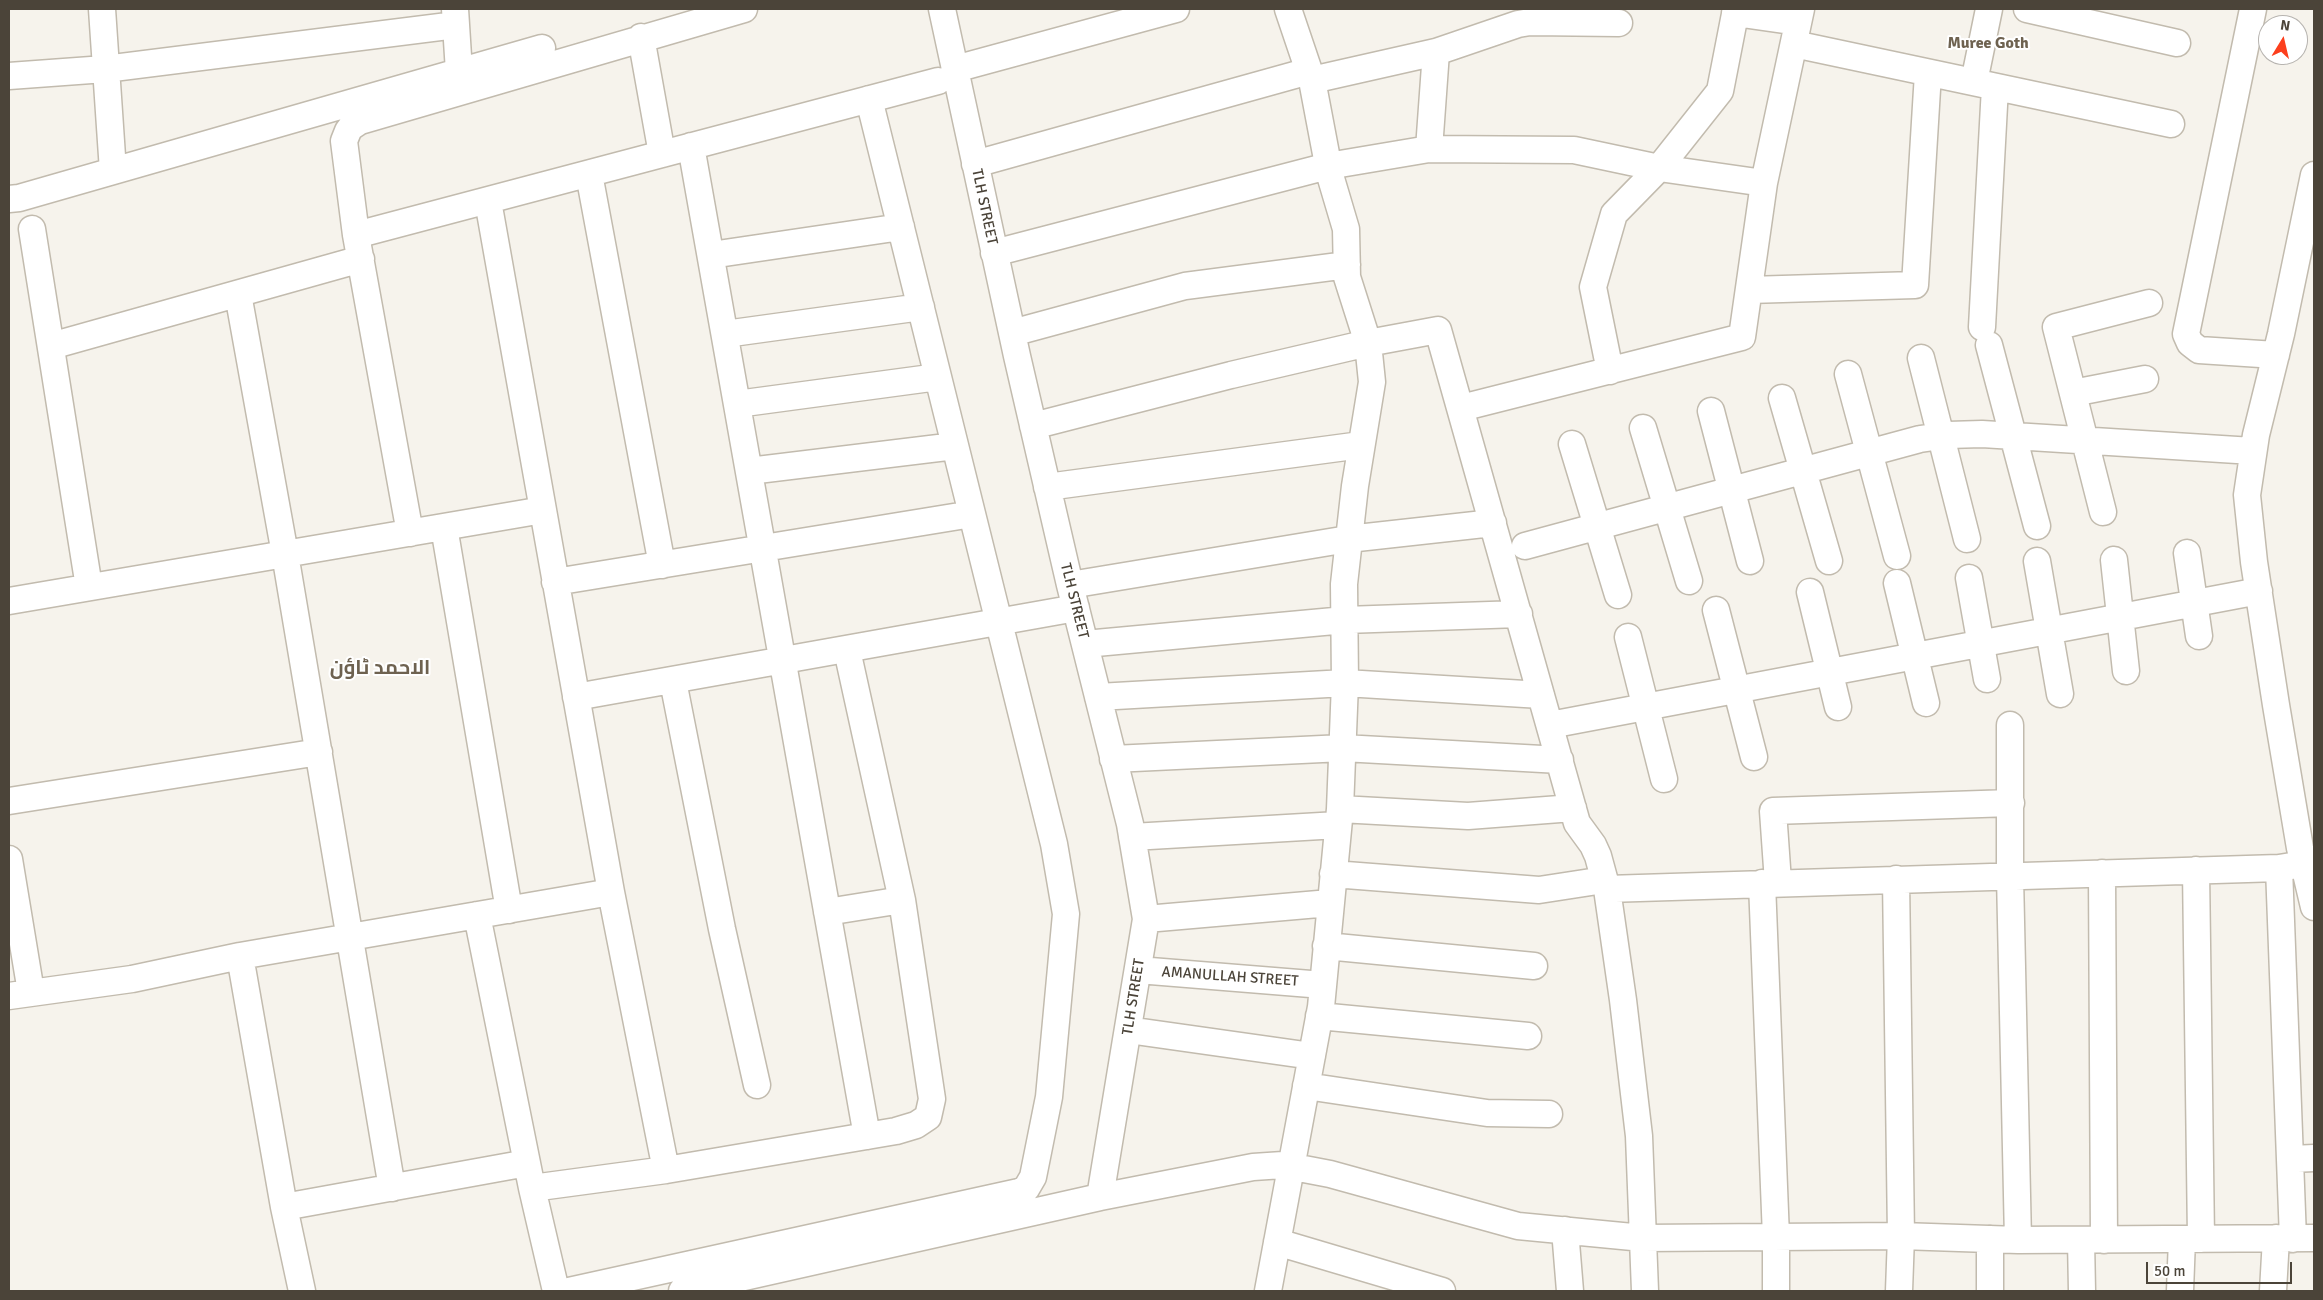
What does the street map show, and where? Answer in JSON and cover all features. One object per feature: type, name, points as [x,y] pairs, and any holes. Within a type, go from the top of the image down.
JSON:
[{"type":"street","points":[[102,9],[113,172]]},
{"type":"street","points":[[9,198],[19,198],[113,172],[679,9]]},
{"type":"street","points":[[410,533],[358,247],[344,141],[351,126],[360,121],[641,37],[744,9]]},
{"type":"street","name":"TLH STREET","points":[[942,9],[946,75],[975,164],[1047,487],[1132,837],[1146,919],[1100,1197]]},
{"type":"street","points":[[51,346],[238,294],[358,247],[488,201],[869,99],[1176,9]]},
{"type":"street","points":[[1268,1291],[1312,1056],[1323,984],[1339,817],[1345,683],[1344,584],[1361,445],[1372,382],[1368,344],[1347,277],[1346,229],[1328,166],[1311,75],[1288,9]]},
{"type":"street","points":[[1989,9],[1984,84],[1986,336],[2037,526]]},
{"type":"street","points":[[2027,9],[2177,43]]},
{"type":"street","points":[[2253,9],[2186,334],[2190,344],[2199,350],[2276,355]]},
{"type":"street","points":[[1610,371],[1593,287],[1614,214],[1659,168],[1720,91],[1736,11],[1797,25],[1928,73],[2171,124]]},
{"type":"street","points":[[9,76],[105,68],[455,17],[459,72]]},
{"type":"street","points":[[975,164],[1311,75],[1436,52],[1518,24],[1530,22],[1618,23]]},
{"type":"street","points":[[1461,408],[1742,337],[1764,183],[1797,25]]},
{"type":"street","points":[[641,37],[662,154]]},
{"type":"street","points":[[1429,148],[1436,52]]},
{"type":"street","points":[[1749,290],[1915,285],[1928,73]]},
{"type":"street","points":[[569,1291],[1018,1192],[1030,1184],[1049,1097],[1066,914],[1054,844],[869,99]]},
{"type":"street","points":[[692,146],[867,1136]]},
{"type":"street","points":[[994,253],[1328,166],[1429,148],[1574,150],[1659,168],[1764,183]]},
{"type":"street","points":[[589,174],[662,565]]},
{"type":"street","points":[[2273,1291],[2294,1239],[2303,1159],[2291,866],[2247,495],[2254,451],[2314,175]]},
{"type":"street","points":[[488,201],[611,892],[666,1170]]},
{"type":"street","points":[[711,255],[901,227]]},
{"type":"street","points":[[32,229],[89,587]]},
{"type":"street","points":[[1012,334],[1185,286],[1347,265]]},
{"type":"street","points":[[238,294],[285,554],[392,1188]]},
{"type":"street","points":[[2103,512],[2056,327],[2149,304]]},
{"type":"street","points":[[724,334],[921,307]]},
{"type":"street","points":[[1033,426],[1232,375],[1438,330],[1577,823],[1593,845],[1598,856],[1605,885],[1624,1000],[1639,1136],[1646,1291]]},
{"type":"street","points":[[1921,358],[1967,539]]},
{"type":"street","points":[[1848,374],[1897,556]]},
{"type":"street","points":[[737,404],[938,377]]},
{"type":"street","points":[[2073,393],[2144,379]]},
{"type":"street","points":[[1782,398],[1829,561]]},
{"type":"street","points":[[1711,411],[1750,561]]},
{"type":"street","points":[[1644,428],[1689,581]]},
{"type":"street","points":[[1525,546],[1920,439],[1941,436],[1982,434],[2254,451]]},
{"type":"street","points":[[1572,444],[1618,595]]},
{"type":"street","points":[[1047,487],[1361,445]]},
{"type":"street","points":[[749,471],[955,446]]},
{"type":"street","points":[[9,601],[543,510]]},
{"type":"street","points":[[555,582],[972,514]]},
{"type":"street","points":[[576,697],[999,623],[1073,597],[1348,539],[1493,523]]},
{"type":"street","points":[[444,527],[509,910]]},
{"type":"street","points":[[2187,553],[2200,636]]},
{"type":"street","points":[[2114,560],[2126,671]]},
{"type":"street","points":[[2037,561],[2060,694]]},
{"type":"street","points":[[1969,578],[1987,679]]},
{"type":"street","points":[[1897,583],[1926,703]]},
{"type":"street","points":[[1550,725],[2258,591]]},
{"type":"street","points":[[1810,592],[1838,708]]},
{"type":"street","points":[[1716,610],[1754,757]]},
{"type":"street","points":[[1085,644],[1345,620],[1519,614]]},
{"type":"street","points":[[1628,637],[1664,779]]},
{"type":"street","points":[[284,1207],[392,1188],[530,1176],[666,1170],[867,1136],[916,1125],[928,1117],[932,1098],[902,900],[847,650]]},
{"type":"street","points":[[673,680],[720,920],[757,1086]]},
{"type":"street","points":[[1098,697],[1345,683],[1541,694]]},
{"type":"street","points":[[2010,725],[2010,876],[2018,1240]]},
{"type":"street","points":[[1114,759],[1342,748],[1560,760]]},
{"type":"street","points":[[9,801],[318,752]]},
{"type":"street","points":[[1776,1291],[1770,883],[1773,811],[2011,803]]},
{"type":"street","points":[[1132,837],[1339,817],[1468,816],[1573,808]]},
{"type":"street","points":[[9,859],[20,994],[132,979],[240,956],[611,892]]},
{"type":"street","points":[[1334,874],[1539,890],[1605,885],[1770,883],[2291,866]]},
{"type":"street","points":[[2291,866],[2314,907]]},
{"type":"street","points":[[2180,1291],[2192,1239],[2196,870]]},
{"type":"street","points":[[2082,1291],[2093,1240],[2102,873]]},
{"type":"street","points":[[1896,879],[1901,1236],[1899,1291]]},
{"type":"street","points":[[827,912],[902,900]]},
{"type":"street","points":[[1146,919],[1330,903]]},
{"type":"street","points":[[477,915],[530,1176],[556,1291]]},
{"type":"street","points":[[1326,946],[1534,966]]},
{"type":"street","points":[[240,956],[284,1207],[302,1291]]},
{"type":"street","name":"AMANULLAH STREET","points":[[1138,970],[1323,984]]},
{"type":"street","points":[[1319,1016],[1528,1036]]},
{"type":"street","points":[[1128,1030],[1312,1056]]},
{"type":"street","points":[[1306,1086],[1487,1114],[1549,1114]]},
{"type":"street","points":[[682,1291],[1100,1197],[1253,1167],[1283,1165],[1330,1174],[1518,1226],[1643,1238],[1901,1236],[2018,1240],[2294,1239]]},
{"type":"street","points":[[1565,1230],[1570,1291]]},
{"type":"street","points":[[1990,1239],[1990,1291]]},
{"type":"street","points":[[1277,1242],[1442,1291]]},
{"type":"district","name":"Muree Goth","points":[[1988,44]]},
{"type":"district","name":"الاحمد ٹاؤن","points":[[380,669]]}]
